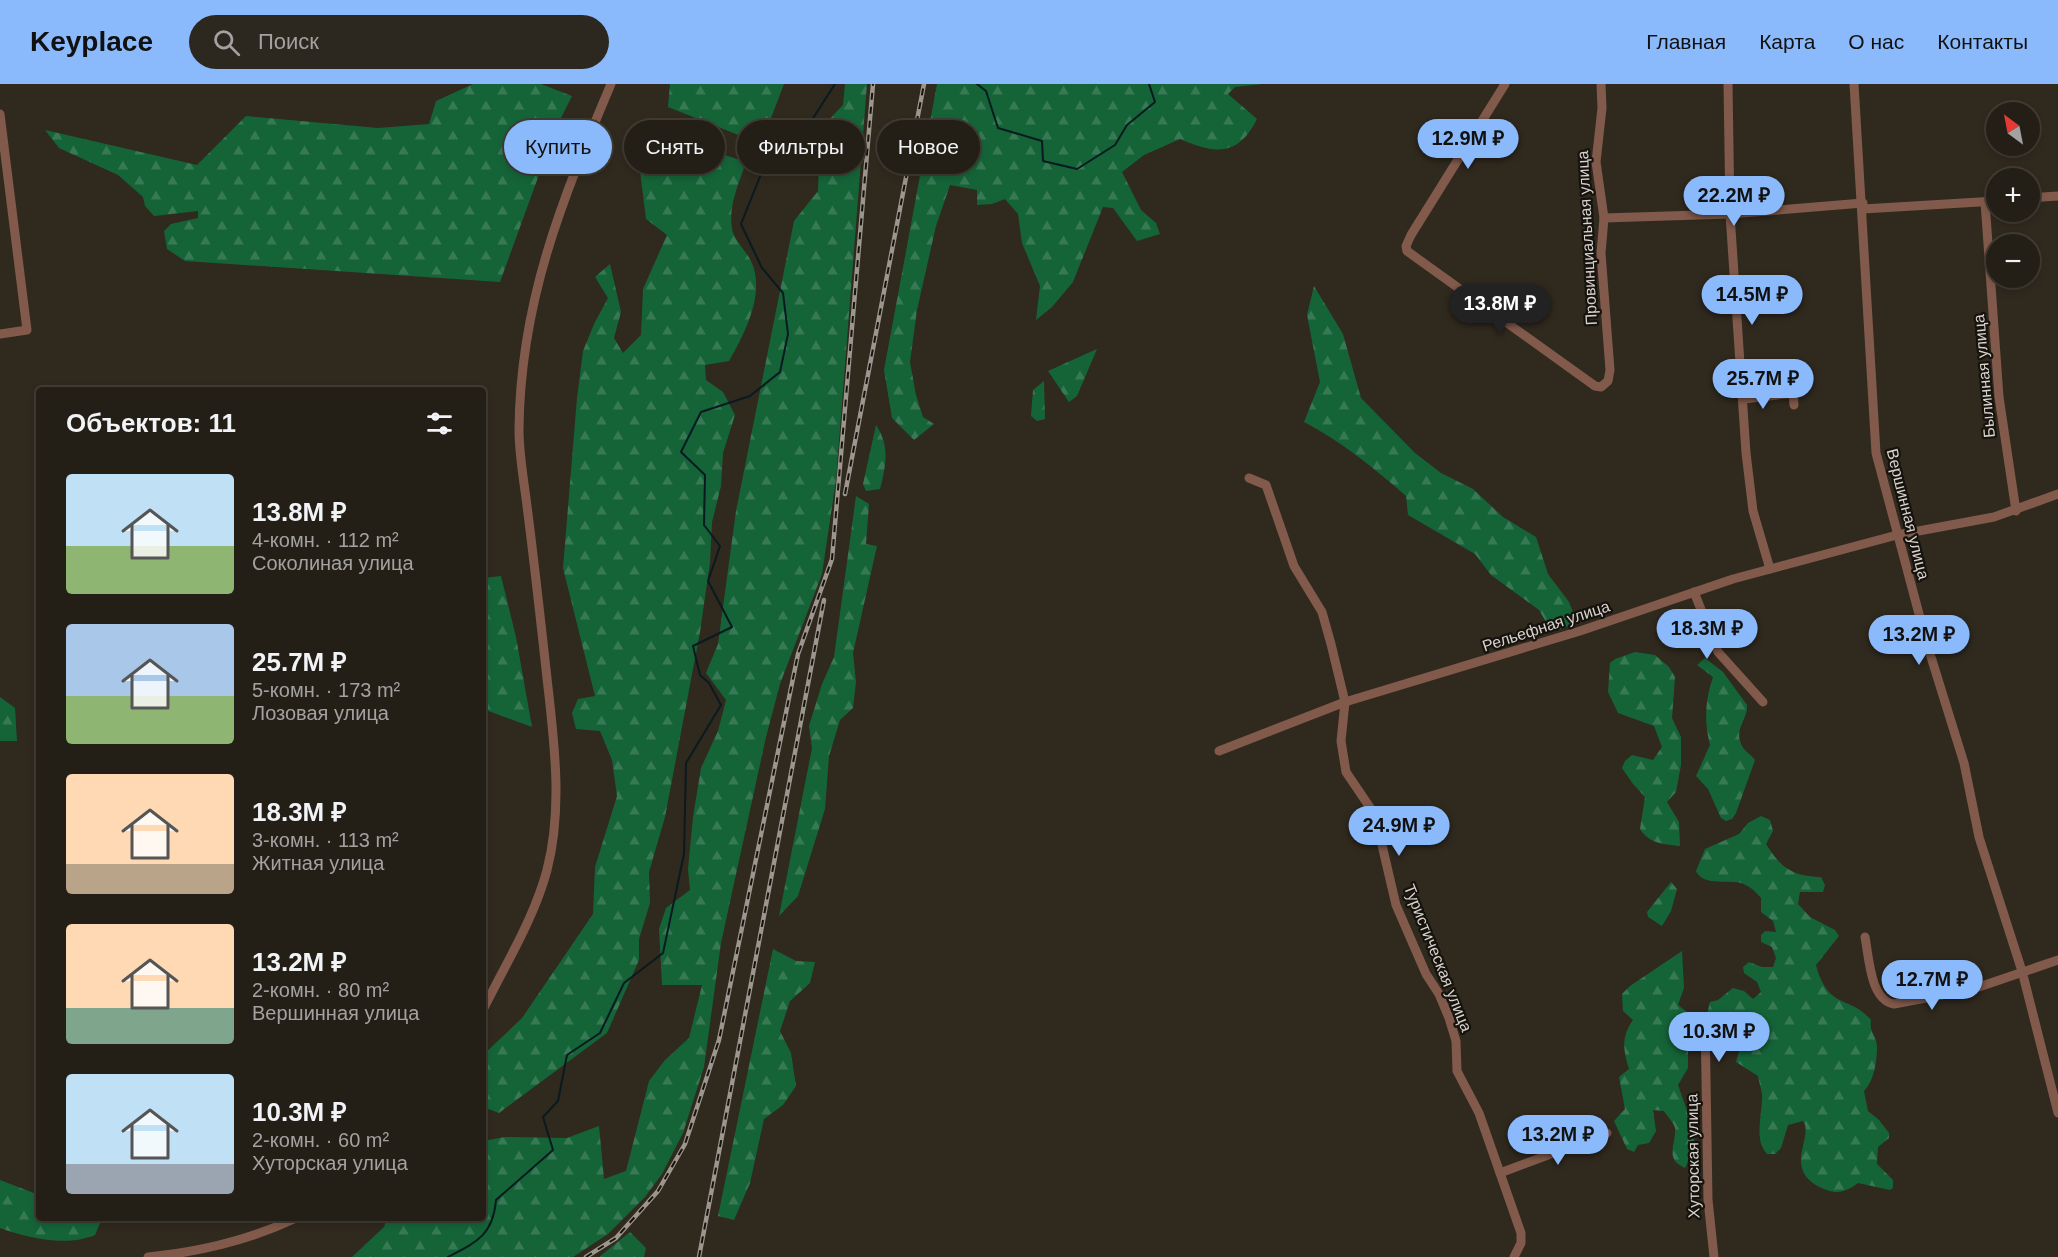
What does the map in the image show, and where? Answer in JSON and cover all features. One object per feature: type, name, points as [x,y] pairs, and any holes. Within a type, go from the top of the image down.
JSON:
[{"type":"street","points":[[486,1004],[535,905],[547,870],[554,816],[552,720],[519,433],[522,356],[540,275],[565,192],[611,84]]},
{"type":"street","name":"Провинциальная улица","points":[[1504,84],[1406,246],[1410,256],[1595,386],[1601,387],[1608,381],[1610,370],[1601,253],[1604,218],[1596,162],[1602,108],[1601,84]]},
{"type":"street","points":[[1728,84],[1730,214],[1751,501],[1770,569]]},
{"type":"street","name":"Вершинная улица","points":[[1854,84],[1863,206],[1875,442],[1897,535],[1927,644],[1964,763],[1979,837],[2022,971],[2058,1113]]},
{"type":"street","points":[[0,114],[27,330],[0,334]]},
{"type":"street","points":[[2040,197],[2058,196]]},
{"type":"street","points":[[1604,218],[1985,201]]},
{"type":"street","name":"Былинная улица","points":[[1985,201],[1999,397],[2016,511]]},
{"type":"street","points":[[1744,399],[1793,393],[1794,405]]},
{"type":"street","name":"Туристическая улица","points":[[1250,478],[1266,484],[1294,566],[1322,612],[1345,702],[1341,741],[1346,772],[1371,809],[1378,828],[1396,905],[1426,974],[1439,994],[1449,1018],[1456,1041],[1457,1071],[1479,1113],[1521,1233],[1521,1243],[1514,1257]]},
{"type":"street","name":"Рельефная улица","points":[[1219,751],[1345,702],[1569,635],[1694,592],[1897,535],[2016,511],[2058,494]]},
{"type":"street","points":[[1694,592],[1718,652],[1762,702]]},
{"type":"street","points":[[1865,937],[1877,990],[1887,1003],[1894,1004],[1959,993],[2058,960]]},
{"type":"street","name":"Хуторская улица","points":[[1705,1018],[1708,1200],[1714,1257]]},
{"type":"street","points":[[1500,1173],[1607,1133]]},
{"type":"street","points":[[148,1257],[195,1253],[266,1232],[290,1221]]},
{"type":"green space","points":[[473,84],[541,84],[572,96],[560,120],[504,120],[504,174],[539,174],[500,282],[185,261],[167,249],[164,231],[171,224],[198,218],[198,211],[154,216],[145,206],[143,197],[118,175],[59,148],[45,130],[197,165],[246,116],[378,128],[429,124],[436,101]]},
{"type":"green space","points":[[670,84],[784,84],[770,120],[737,120],[737,134],[725,130],[725,120],[701,120],[668,107]]},
{"type":"green space","points":[[845,84],[867,84],[864,120],[829,120],[843,105]]},
{"type":"green space","points":[[937,84],[1262,84],[1235,87],[1228,94],[1257,119],[1250,131],[1234,146],[1224,149],[1204,148],[1180,139],[1144,155],[1122,172],[1141,210],[1156,223],[1160,234],[1137,241],[1113,208],[1103,207],[1073,282],[1052,307],[1036,320],[1040,286],[1022,243],[1018,214],[1005,199],[992,204],[977,205],[977,190],[950,185],[936,226],[917,310],[910,362],[923,417],[934,424],[914,440],[892,418],[884,370],[920,174],[980,174],[980,120],[930,120]]},
{"type":"green space","points":[[725,155],[737,159],[737,174],[742,174],[735,195],[732,229],[751,261],[755,273],[755,299],[747,325],[729,361],[705,365],[706,380],[723,392],[735,415],[723,453],[721,486],[712,522],[710,562],[700,632],[665,817],[649,872],[650,903],[639,939],[639,960],[607,1033],[499,1113],[486,1108],[486,1052],[522,1018],[593,914],[595,867],[617,796],[612,760],[600,731],[576,729],[572,713],[578,699],[595,696],[563,568],[583,351],[608,298],[595,277],[610,264],[621,312],[614,338],[623,353],[641,335],[643,289],[667,235],[646,219],[640,174],[725,174]]},
{"type":"green space","points":[[819,174],[860,174],[836,480],[822,574],[780,684],[766,737],[721,943],[704,1067],[683,1133],[662,1174],[645,1197],[608,1234],[573,1257],[352,1257],[384,1227],[386,1221],[486,1221],[486,1140],[505,1137],[567,1138],[599,1126],[604,1179],[626,1171],[649,1081],[665,1060],[689,1038],[702,985],[662,985],[659,929],[666,908],[690,890],[688,869],[701,768],[718,731],[726,700],[706,673],[718,644],[736,511],[794,221],[818,191]]},
{"type":"green space","points":[[1314,286],[1343,334],[1361,398],[1415,453],[1441,473],[1473,489],[1503,517],[1536,537],[1548,574],[1569,602],[1576,620],[1574,622],[1561,629],[1550,629],[1539,610],[1491,575],[1475,554],[1408,515],[1406,496],[1345,447],[1304,422],[1320,382],[1307,315]]},
{"type":"green space","points":[[1097,349],[1077,396],[1069,402],[1048,371]]},
{"type":"green space","points":[[1044,381],[1045,419],[1037,421],[1031,416],[1033,390]]},
{"type":"green space","points":[[876,425],[885,448],[884,472],[880,489],[866,491],[863,484]]},
{"type":"green space","points":[[856,496],[869,504],[866,544],[877,546],[853,653],[856,682],[853,708],[840,720],[829,756],[825,809],[798,896],[779,916],[812,748],[809,726],[822,684],[834,657]]},
{"type":"green space","points":[[501,576],[516,637],[532,727],[486,710],[486,578]]},
{"type":"green space","points":[[1635,652],[1655,655],[1669,667],[1675,677],[1672,718],[1681,737],[1681,765],[1676,792],[1667,802],[1679,822],[1680,846],[1663,844],[1648,838],[1640,829],[1645,797],[1622,768],[1625,761],[1632,755],[1653,760],[1662,747],[1654,726],[1618,713],[1608,692],[1610,663]]},
{"type":"green space","points":[[1705,658],[1723,672],[1747,705],[1739,735],[1743,748],[1755,760],[1736,813],[1732,819],[1726,821],[1721,818],[1708,789],[1696,776],[1710,745],[1706,711],[1713,677],[1697,665]]},
{"type":"green space","points":[[0,697],[15,708],[17,741],[0,741]]},
{"type":"green space","points":[[1761,816],[1770,820],[1773,831],[1766,844],[1782,865],[1802,875],[1821,877],[1825,885],[1823,892],[1800,892],[1798,904],[1810,917],[1835,930],[1839,936],[1816,965],[1821,980],[1833,996],[1856,1007],[1871,1020],[1871,1029],[1877,1043],[1876,1058],[1873,1076],[1864,1091],[1868,1111],[1889,1133],[1889,1138],[1878,1147],[1877,1164],[1893,1180],[1893,1188],[1890,1190],[1858,1183],[1846,1190],[1834,1192],[1811,1181],[1804,1173],[1801,1163],[1806,1128],[1803,1121],[1788,1125],[1781,1148],[1775,1154],[1767,1154],[1760,1141],[1762,1094],[1758,1076],[1736,1062],[1743,1038],[1743,1021],[1739,1017],[1714,1021],[1707,1014],[1710,1002],[1718,1000],[1733,988],[1744,991],[1753,999],[1761,992],[1757,982],[1744,973],[1743,967],[1749,962],[1762,967],[1773,967],[1776,958],[1772,947],[1761,942],[1761,935],[1765,931],[1776,932],[1773,921],[1761,912],[1759,895],[1744,884],[1710,881],[1704,879],[1696,871],[1705,849],[1739,834],[1748,823]]},
{"type":"green space","points":[[1671,882],[1677,889],[1671,911],[1662,926],[1648,917],[1647,912]]},
{"type":"green space","points":[[773,949],[796,961],[815,962],[810,983],[790,1001],[780,1031],[791,1053],[796,1086],[783,1105],[764,1119],[750,1183],[734,1220],[718,1216]]},
{"type":"green space","points":[[1682,951],[1684,988],[1678,1005],[1688,1013],[1688,1068],[1678,1085],[1696,1136],[1685,1168],[1674,1160],[1672,1150],[1675,1128],[1664,1111],[1653,1110],[1656,1131],[1649,1143],[1638,1145],[1634,1152],[1627,1149],[1614,1121],[1625,1109],[1619,1077],[1629,1069],[1624,1044],[1626,1032],[1633,1020],[1623,1011],[1622,994],[1630,986]]},
{"type":"green space","points":[[0,1180],[36,1194],[36,1221],[101,1221],[95,1235],[84,1239],[60,1241],[35,1238],[0,1228]]},
{"type":"green space","points":[[630,1232],[646,1248],[644,1257],[599,1257]]},
{"type":"waterway","points":[[448,1257],[482,1236],[491,1222],[496,1200],[553,1150],[543,1117],[558,1101],[567,1055],[600,1033],[624,983],[663,953],[684,854],[686,763],[721,705],[709,683],[700,675],[693,646],[732,627],[708,581],[720,546],[704,525],[705,475],[681,452],[701,412],[750,396],[780,372],[788,334],[783,293],[762,268],[741,224],[763,169],[808,126],[835,84]]},
{"type":"waterway","points":[[977,84],[986,91],[998,128],[1042,141],[1043,161],[1077,169],[1115,145],[1127,125],[1155,102],[1149,84]]},
{"type":"railway","points":[[586,1257],[616,1238],[658,1191],[685,1144],[719,1040],[798,654],[832,559],[873,84]]},
{"type":"railway","points":[[845,494],[924,84]]},
{"type":"railway","points":[[699,1257],[824,600]]}]
